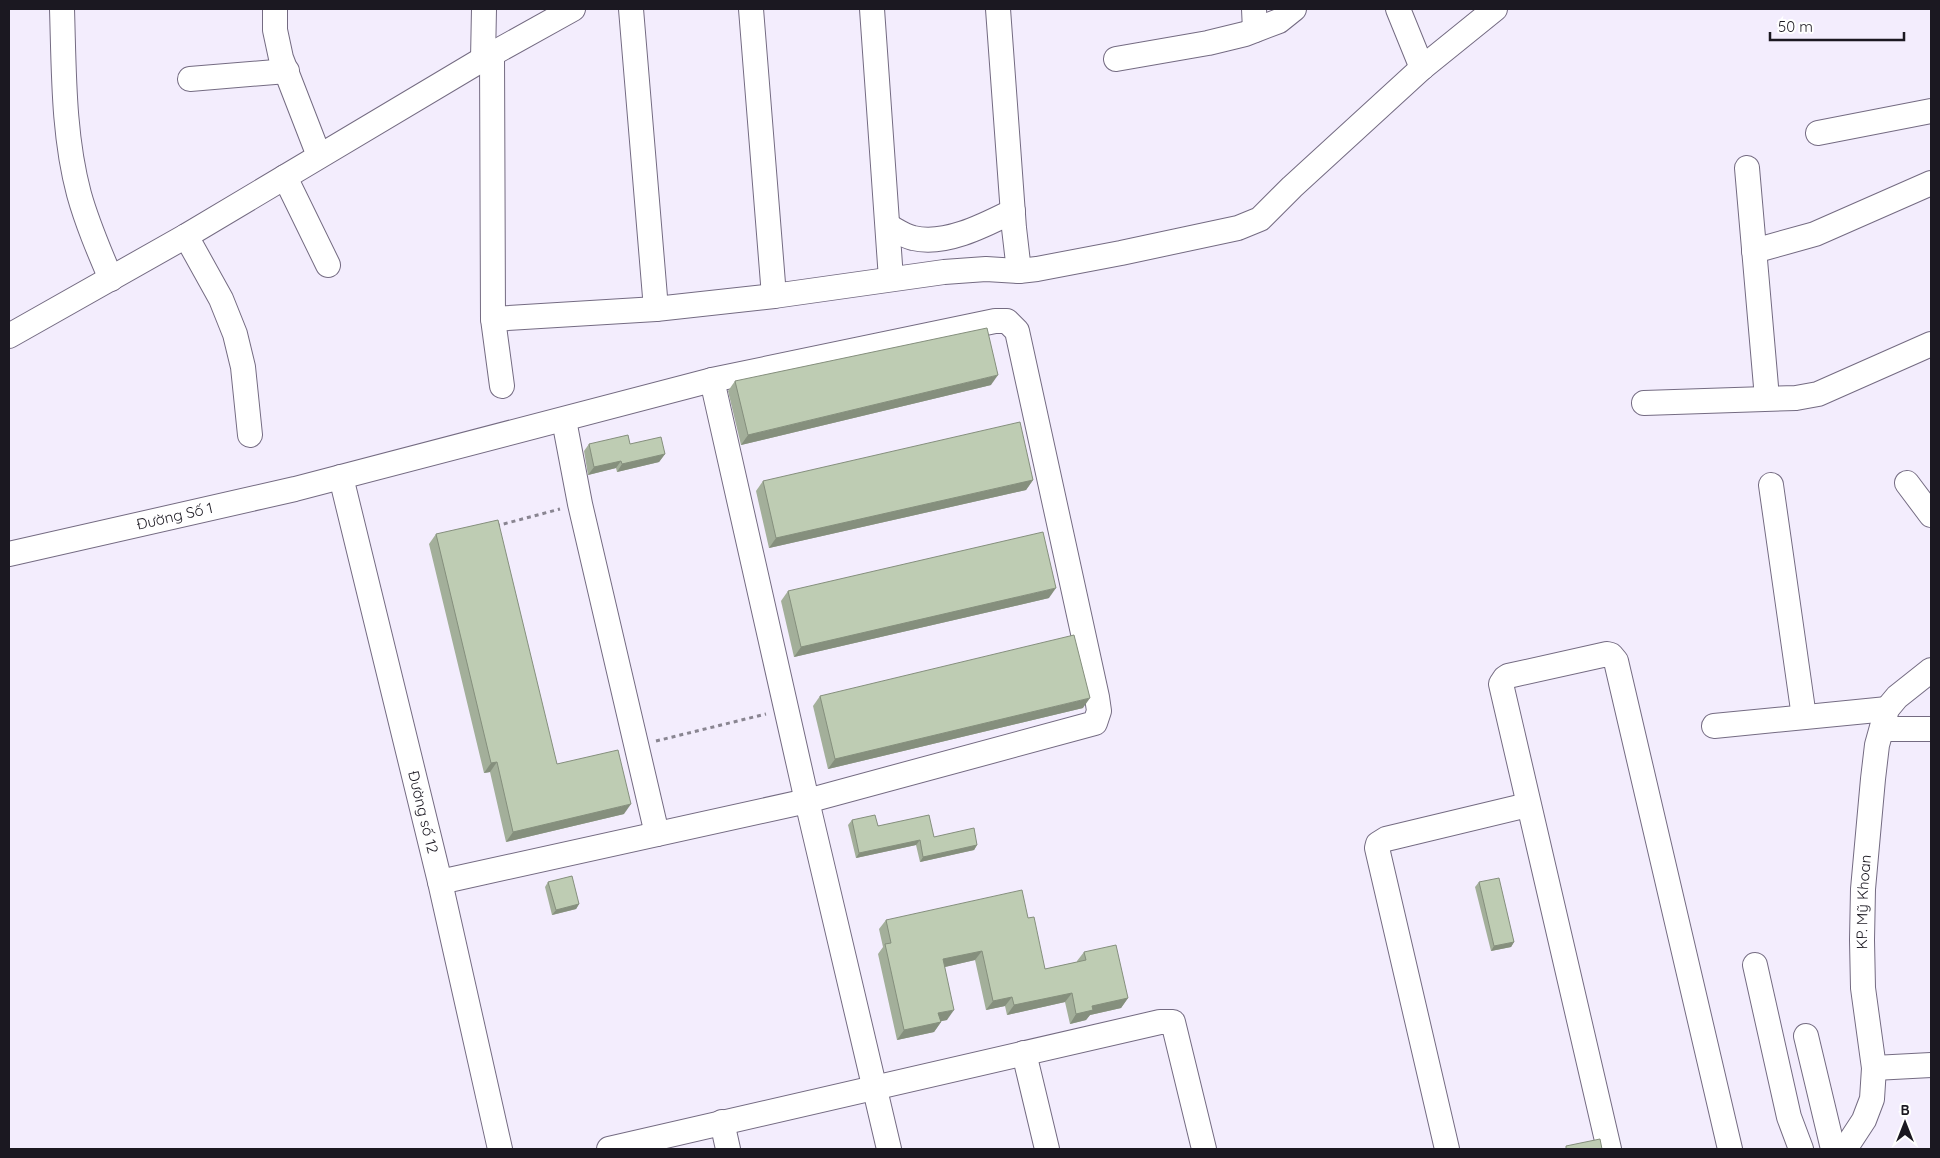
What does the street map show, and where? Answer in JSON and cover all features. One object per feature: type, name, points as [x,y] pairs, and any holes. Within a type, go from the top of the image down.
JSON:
[{"type":"street","points":[[62,9],[65,108],[73,168],[86,218],[111,280]]},
{"type":"street","points":[[274,9],[277,45],[319,156]]},
{"type":"street","points":[[484,9],[488,57],[493,319],[502,386]]},
{"type":"street","points":[[9,336],[111,280],[319,156],[573,9]]},
{"type":"street","points":[[631,9],[656,309]]},
{"type":"street","points":[[751,9],[774,296]]},
{"type":"street","points":[[872,9],[891,280]]},
{"type":"street","points":[[998,9],[1019,271]]},
{"type":"street","points":[[1116,59],[1208,43],[1255,20],[1279,21],[1294,9]]},
{"type":"street","points":[[1398,9],[1422,68]]},
{"type":"street","points":[[493,319],[656,309],[986,269],[1019,271],[1059,266],[1238,228],[1260,219],[1292,187],[1422,68],[1495,9]]},
{"type":"street","points":[[190,79],[287,71]]},
{"type":"street","points":[[1818,133],[1931,111]]},
{"type":"street","points":[[1747,168],[1767,398]]},
{"type":"street","points":[[285,177],[328,265]]},
{"type":"street","points":[[1754,250],[1815,234],[1931,183]]},
{"type":"street","points":[[888,226],[913,238],[938,239],[982,227],[1013,211]]},
{"type":"street","points":[[186,236],[222,299],[235,334],[243,368],[250,435]]},
{"type":"street","name":"Đường Số 1","points":[[9,554],[341,477],[712,380],[995,321],[1007,321],[1017,331],[1097,697],[1099,711],[1095,723],[807,801]]},
{"type":"street","points":[[1644,403],[1796,398],[1818,394],[1931,344]]},
{"type":"street","points":[[712,380],[786,710],[889,1149]]},
{"type":"street","points":[[564,420],[580,504],[657,834]]},
{"type":"street","name":"Đường số 12","points":[[341,477],[440,882],[500,1149]]},
{"type":"street","points":[[1907,483],[1931,515]]},
{"type":"street","points":[[1771,485],[1804,717]]},
{"type":"street","points":[[1609,1149],[1501,688],[1502,680],[1508,676],[1607,654],[1611,655],[1616,661],[1730,1149]]},
{"type":"street","name":"KP. Mỹ Khoan","points":[[1845,1149],[1864,1120],[1872,1099],[1874,1068],[1863,988],[1862,940],[1863,888],[1877,745],[1884,719],[1896,696],[1931,670]]},
{"type":"street","points":[[1714,726],[1804,717],[1884,719],[1931,729]]},
{"type":"street","points":[[440,882],[807,801]]},
{"type":"street","points":[[1446,1149],[1377,848],[1381,841],[1386,839],[1528,805]]},
{"type":"street","points":[[1755,965],[1789,1116],[1801,1149]]},
{"type":"street","points":[[609,1149],[1160,1022],[1173,1022],[1178,1036],[1204,1149]]},
{"type":"street","points":[[1806,1036],[1833,1149]]},
{"type":"street","points":[[1024,1053],[1047,1149]]},
{"type":"street","points":[[1874,1068],[1931,1065]]},
{"type":"street","points":[[722,1122],[728,1149]]},
{"type":"path","points":[[487,528],[580,504]]},
{"type":"path","points":[[637,745],[786,710]]},
{"type":"building","points":[[987,328],[998,375],[748,435],[735,381]]},
{"type":"building","points":[[1020,422],[1033,480],[776,538],[763,481]]},
{"type":"building","points":[[628,435],[630,444],[661,437],[665,454],[622,464],[621,461],[594,467],[589,444]]},
{"type":"building","points":[[498,520],[557,764],[618,750],[631,804],[513,832],[497,762],[491,763],[436,534]]},
{"type":"building","points":[[1043,532],[1056,588],[801,647],[788,591]]},
{"type":"building","points":[[1074,635],[1090,698],[835,759],[820,696]]},
{"type":"building","points":[[875,815],[878,826],[929,815],[934,837],[974,828],[977,845],[923,857],[920,840],[859,853],[852,820]]},
{"type":"building","points":[[572,876],[579,904],[556,910],[548,882]]},
{"type":"building","points":[[1499,878],[1514,942],[1494,946],[1479,882]]},
{"type":"building","points":[[1022,890],[1028,918],[1034,917],[1045,969],[1086,960],[1084,952],[1116,945],[1128,998],[1092,1006],[1093,1010],[1076,1014],[1072,993],[1014,1005],[1012,997],[993,1001],[982,951],[943,959],[954,1010],[938,1013],[941,1022],[904,1030],[885,944],[891,943],[886,920]]},
{"type":"building","points":[[1600,1139],[1602,1149],[1566,1149],[1566,1146]]}]
